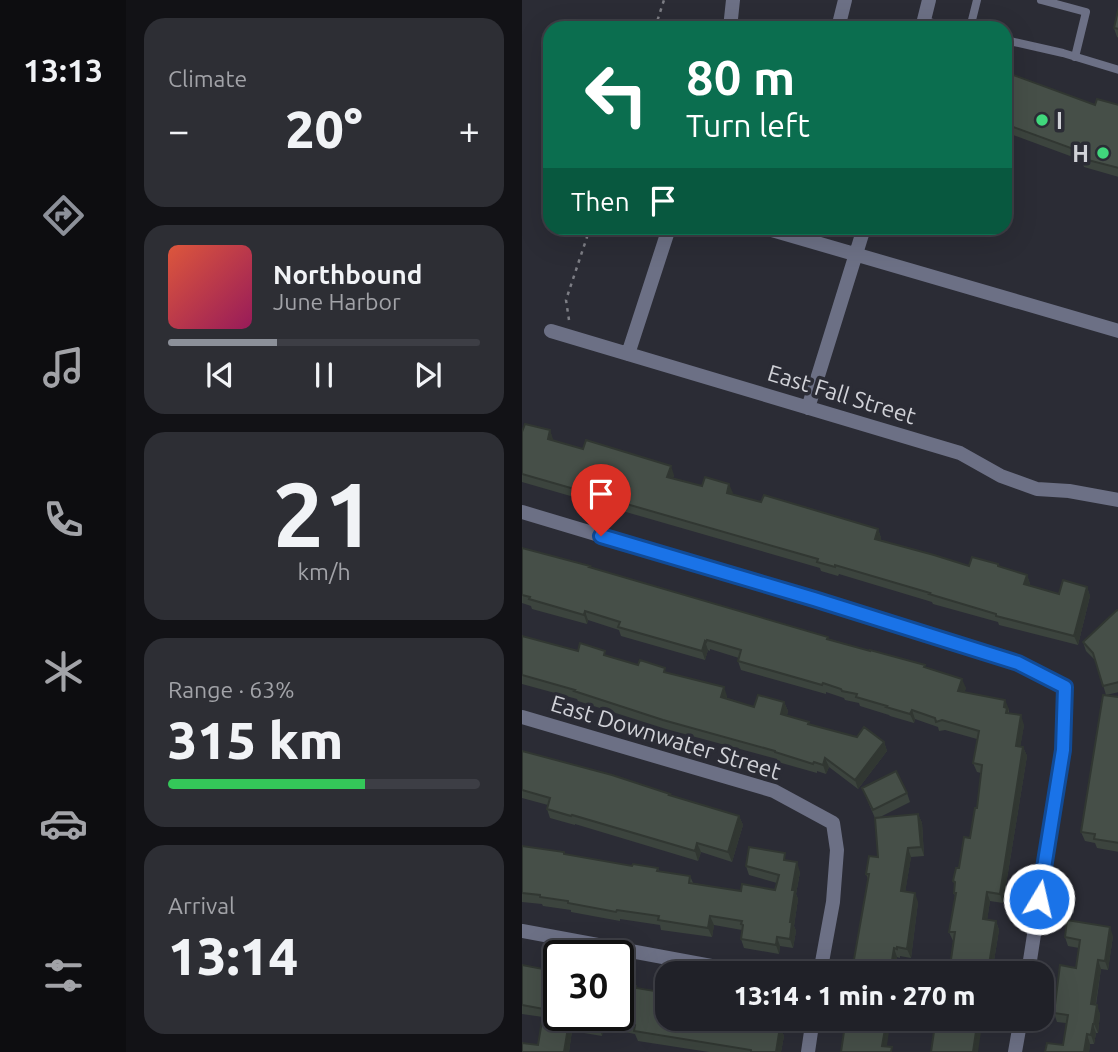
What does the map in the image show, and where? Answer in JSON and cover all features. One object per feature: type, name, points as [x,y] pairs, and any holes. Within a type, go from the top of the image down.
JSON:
[{"type":"street","points":[[731,21],[733,0]]},
{"type":"street","points":[[840,21],[845,0]]},
{"type":"street","points":[[924,21],[929,0]]},
{"type":"street","points":[[628,355],[667,235]]},
{"type":"street","points":[[789,235],[1119,331]]},
{"type":"street","points":[[808,408],[861,235]]},
{"type":"street","name":"East Fall Street","points":[[551,331],[960,453],[1001,476],[1036,489],[1069,491],[1119,500]]},
{"type":"street","points":[[522,512],[1018,663],[1065,687],[1063,750],[1030,961]]},
{"type":"street","name":"East Downwater Street","points":[[522,717],[774,791],[833,823],[836,850],[833,902],[822,961]]},
{"type":"street","points":[[522,932],[683,961]]},
{"type":"street","points":[[808,1052],[811,1031]]},
{"type":"street","points":[[1015,1052],[1019,1031]]},
{"type":"lane","points":[[972,21],[977,0]]},
{"type":"lane","points":[[1041,0],[1086,12],[1074,57]]},
{"type":"lane","points":[[1012,42],[1119,70]]},
{"type":"path","points":[[657,21],[664,0]]},
{"type":"path","points":[[569,320],[566,300],[588,235]]},
{"type":"building","points":[[1119,6],[1119,29],[1114,28]]},
{"type":"building","points":[[1012,75],[1095,105],[1097,99],[1119,105],[1119,168],[1080,158],[1082,152],[1012,127]]},
{"type":"building","points":[[525,424],[550,430],[548,439],[583,449],[586,440],[671,466],[667,477],[702,486],[705,477],[729,484],[727,493],[761,502],[764,495],[878,529],[875,539],[969,566],[972,557],[998,564],[1027,575],[1024,584],[1059,594],[1063,580],[1087,587],[1074,636],[996,616],[930,593],[817,562],[818,559],[522,474],[522,432]]},
{"type":"building","points":[[522,548],[828,637],[827,639],[925,665],[924,667],[962,679],[958,691],[1005,700],[1006,713],[1021,715],[1016,746],[1023,747],[1000,894],[987,892],[983,919],[996,921],[990,961],[951,961],[955,932],[949,932],[956,893],[953,881],[956,868],[959,868],[964,837],[970,838],[977,808],[982,765],[973,763],[979,731],[942,720],[936,722],[935,718],[912,710],[910,714],[856,697],[857,694],[823,683],[822,685],[738,661],[741,650],[707,640],[702,651],[618,627],[620,622],[585,611],[584,615],[522,595]]},
{"type":"building","points":[[1117,610],[1119,682],[1103,686],[1093,653],[1083,642]]},
{"type":"building","points":[[522,636],[578,651],[580,643],[605,651],[604,655],[638,665],[640,660],[665,668],[664,672],[724,687],[721,697],[754,707],[758,695],[784,702],[781,714],[857,737],[864,727],[884,742],[855,780],[825,758],[823,765],[813,764],[522,675]]},
{"type":"building","points":[[1103,695],[1119,697],[1119,843],[1094,839],[1095,834],[1081,832]]},
{"type":"building","points":[[522,751],[612,775],[739,816],[728,852],[697,843],[695,851],[547,809],[550,798],[522,790]]},
{"type":"building","points":[[896,771],[907,793],[873,810],[862,788]]},
{"type":"building","points":[[918,814],[921,847],[908,848],[901,891],[915,893],[907,949],[894,948],[892,961],[854,961],[869,874],[866,874],[869,856],[878,857],[875,818]]},
{"type":"building","points":[[522,846],[632,866],[658,868],[657,871],[690,876],[689,883],[741,891],[742,884],[775,890],[779,875],[746,866],[749,847],[785,853],[784,860],[797,862],[792,890],[795,890],[790,939],[777,937],[776,945],[741,939],[742,921],[710,916],[708,928],[658,920],[659,916],[616,912],[522,893]]},
{"type":"building","points":[[1067,920],[1110,927],[1105,961],[1098,960],[1091,1004],[1097,1005],[1091,1035],[1087,1034],[1084,1052],[1045,1052],[1047,1043],[1063,1045],[1068,1015],[1054,1013],[1060,965],[1076,968],[1080,940],[1065,937]]},
{"type":"building","points":[[522,965],[543,969],[543,1009],[522,1005]]},
{"type":"building","points":[[634,986],[655,991],[655,1031],[779,1031],[776,1052],[751,1052],[634,1031]]},
{"type":"building","points":[[543,1015],[543,1031],[568,1031],[564,1052],[522,1052],[522,1043],[538,1045]]},
{"type":"building","points":[[844,1031],[885,1031],[882,1046],[892,1047],[891,1052],[841,1052]]},
{"type":"building","points":[[934,1031],[976,1031],[973,1052],[931,1052]]},
{"type":"place","name":"I","points":[[1042,120]]},
{"type":"place","name":"H","points":[[1103,153]]},
{"type":"route","points":[[601,536],[1018,663],[1065,687],[1063,750],[1039,899]]}]
